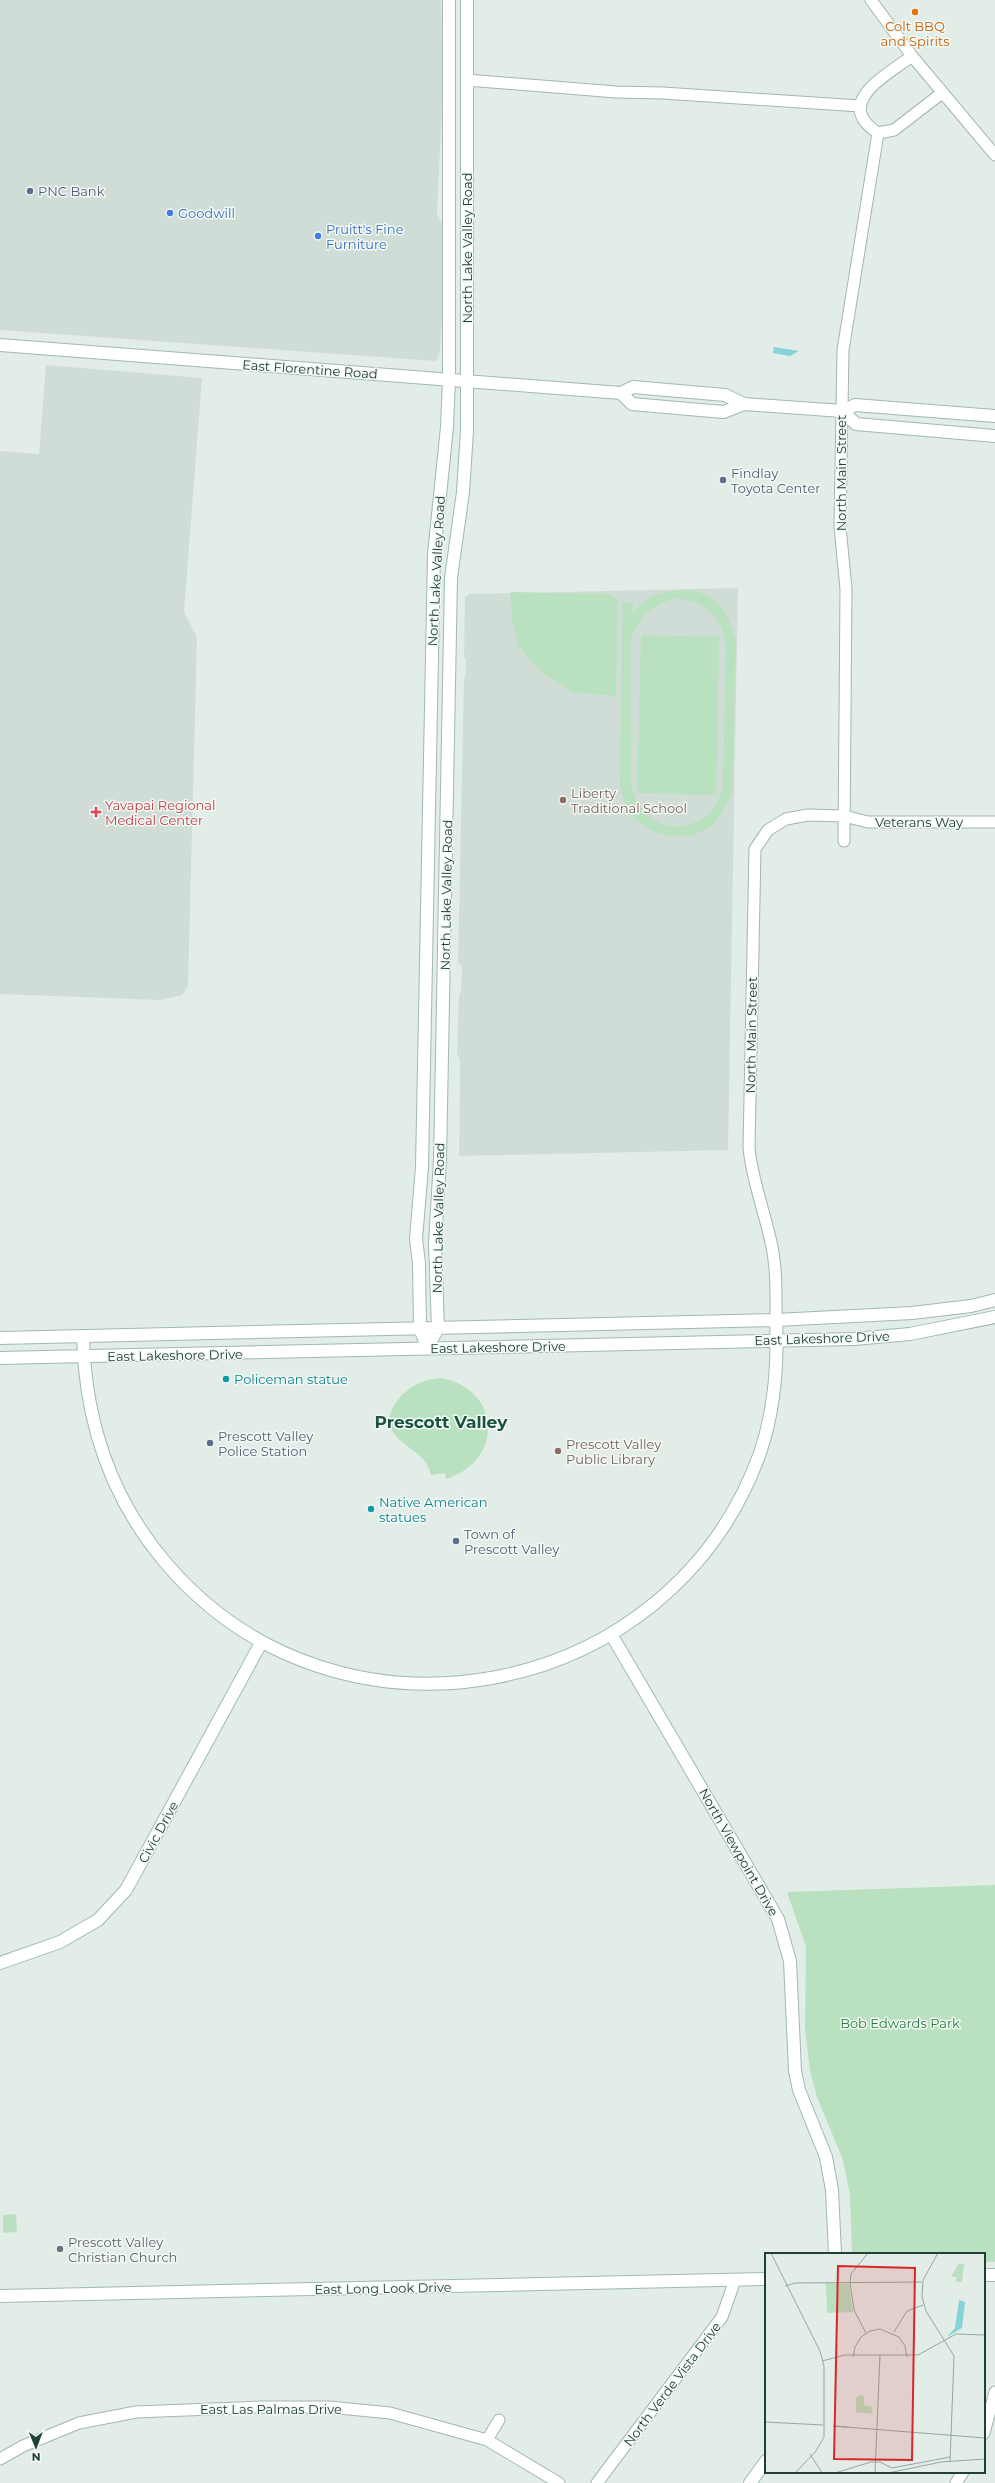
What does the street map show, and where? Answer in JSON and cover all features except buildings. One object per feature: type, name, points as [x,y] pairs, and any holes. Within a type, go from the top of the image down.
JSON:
[{"type":"street","name":"North Lake Valley Road","points":[[427,1348],[420,1328],[419,1262],[416,1240],[422,1167],[432,592],[434,554],[447,427],[449,380],[450,0]]},
{"type":"street","name":"North Lake Valley Road","points":[[438,1328],[435,1243],[440,1160],[451,578],[465,474],[469,381],[467,0]]},
{"type":"street","points":[[871,0],[912,56],[995,155]]},
{"type":"street","points":[[912,56],[864,94],[860,106],[862,118],[878,133],[894,130],[942,93]]},
{"type":"street","points":[[467,80],[616,92],[663,93],[860,106]]},
{"type":"street","name":"North Main Street","points":[[844,841],[846,589],[840,527],[843,350],[878,133]]},
{"type":"street","name":"East Florentine Road","points":[[0,346],[469,381],[621,394],[633,387],[724,395],[744,404],[842,412],[855,405],[995,416]]},
{"type":"street","name":"East Florentine Road","points":[[621,394],[632,404],[724,412],[744,404]]},
{"type":"street","points":[[842,412],[856,424],[995,436]]},
{"type":"street","name":"North Main Street","points":[[776,1320],[776,1268],[771,1239],[751,1172],[749,1148],[755,849],[768,830],[786,819],[808,814],[844,816]]},
{"type":"street","name":"Veterans Way","points":[[844,816],[868,822],[995,822]]},
{"type":"street","name":"East Lakeshore Drive","points":[[0,1338],[776,1320],[875,1316],[971,1306],[995,1300]]},
{"type":"street","points":[[971,1306],[974,1322]]},
{"type":"street","name":"East Lakeshore Drive","points":[[0,1358],[879,1337],[974,1322],[995,1317]]},
{"type":"street","points":[[83,1336],[85,1381],[94,1426],[108,1467],[129,1511],[155,1550],[192,1592],[232,1624],[261,1643],[311,1664],[348,1676],[382,1682],[438,1685],[478,1682],[526,1671],[566,1657],[611,1634],[648,1608],[686,1573],[728,1517],[749,1479],[765,1436],[772,1392],[777,1340],[776,1320]]},
{"type":"street","points":[[427,1348],[438,1328]]},
{"type":"street","name":"North Viewpoint Drive","points":[[611,1634],[778,1919],[790,1961],[795,2071],[799,2090],[826,2157],[832,2190],[835,2253]]},
{"type":"street","name":"Civic Drive","points":[[0,1963],[60,1942],[98,1920],[126,1890],[261,1643]]},
{"type":"street","name":"East Long Look Drive","points":[[0,2296],[765,2279]]},
{"type":"street","name":"North Verde Vista Drive","points":[[598,2483],[718,2323],[735,2280]]},
{"type":"street","points":[[985,2429],[995,2392]]},
{"type":"street","name":"East Las Palmas Drive","points":[[0,2459],[23,2446],[79,2423],[136,2412],[261,2407],[329,2407],[390,2413],[487,2440],[560,2483]]},
{"type":"street","points":[[487,2440],[499,2420]]},
{"type":"street","points":[[750,2483],[765,2462]]},
{"type":"street","points":[[956,2483],[962,2473]]},
{"type":"shaded area","points":[[0,0],[441,0],[443,84],[437,214],[442,224],[443,297],[440,352],[436,361],[0,330]]},
{"type":"shaded area","name":"Yavapai Regional Medical Center","points":[[46,365],[202,378],[184,612],[197,637],[188,986],[182,995],[160,1000],[0,994],[0,451],[39,454]]},
{"type":"shaded area","points":[[738,588],[728,1150],[459,1156],[460,1059],[457,1054],[459,995],[461,991],[462,966],[458,963],[464,679],[466,674],[466,659],[464,658],[465,597],[469,594]]},
{"type":"green space","points":[[693,590],[712,597],[726,613],[736,640],[732,790],[722,813],[708,828],[687,836],[675,836],[664,835],[652,831],[642,825],[629,810],[620,787],[622,602],[632,602],[633,612],[640,605],[654,596],[667,592]],"holes":[[[676,598],[687,600],[704,607],[711,612],[720,626],[724,636],[726,647],[723,788],[720,797],[711,812],[704,818],[690,824],[668,826],[650,817],[637,801],[633,791],[631,780],[631,639],[643,617],[653,608]]]},
{"type":"green space","points":[[510,592],[608,594],[618,600],[616,696],[572,692],[542,673],[518,646],[512,619]]},
{"type":"green space","points":[[641,635],[719,637],[716,795],[637,793]]},
{"type":"green space","points":[[441,1378],[461,1385],[475,1396],[485,1410],[488,1426],[486,1442],[479,1457],[465,1470],[446,1479],[445,1473],[431,1475],[428,1466],[423,1459],[398,1438],[392,1431],[388,1422],[395,1404],[407,1391],[422,1382]]},
{"type":"green space","name":"Bob Edwards Park","points":[[995,1885],[995,2262],[985,2262],[985,2253],[852,2253],[850,2195],[843,2160],[817,2097],[810,2071],[805,2028],[806,1947],[787,1892]]},
{"type":"green space","points":[[16,2214],[17,2232],[3,2233],[3,2215]]},
{"type":"water","points":[[774,347],[799,351],[790,356],[773,353]]},
{"type":"place","name":"Colt BBQ and Spirits","points":[[915,12]]},
{"type":"place","name":"PNC Bank","points":[[30,191]]},
{"type":"place","name":"Goodwill","points":[[170,213]]},
{"type":"place","name":"Pruitt's Fine Furniture","points":[[318,236]]},
{"type":"place","name":"Findlay Toyota Center","points":[[723,480]]},
{"type":"place","name":"Liberty Traditional School","points":[[563,800]]},
{"type":"place","name":"Yavapai Regional Medical Center","points":[[96,812]]},
{"type":"place","name":"Policeman statue","points":[[226,1379]]},
{"type":"place","name":"Prescott Valley Police Station","points":[[210,1443]]},
{"type":"place","name":"Prescott Valley Public Library","points":[[558,1451]]},
{"type":"place","name":"Native American statues","points":[[371,1509]]},
{"type":"place","name":"Town of Prescott Valley","points":[[456,1541]]},
{"type":"place","name":"Prescott Valley Christian Church","points":[[60,2249]]},
{"type":"district","name":"Prescott Valley","points":[[441,1422]]}]
